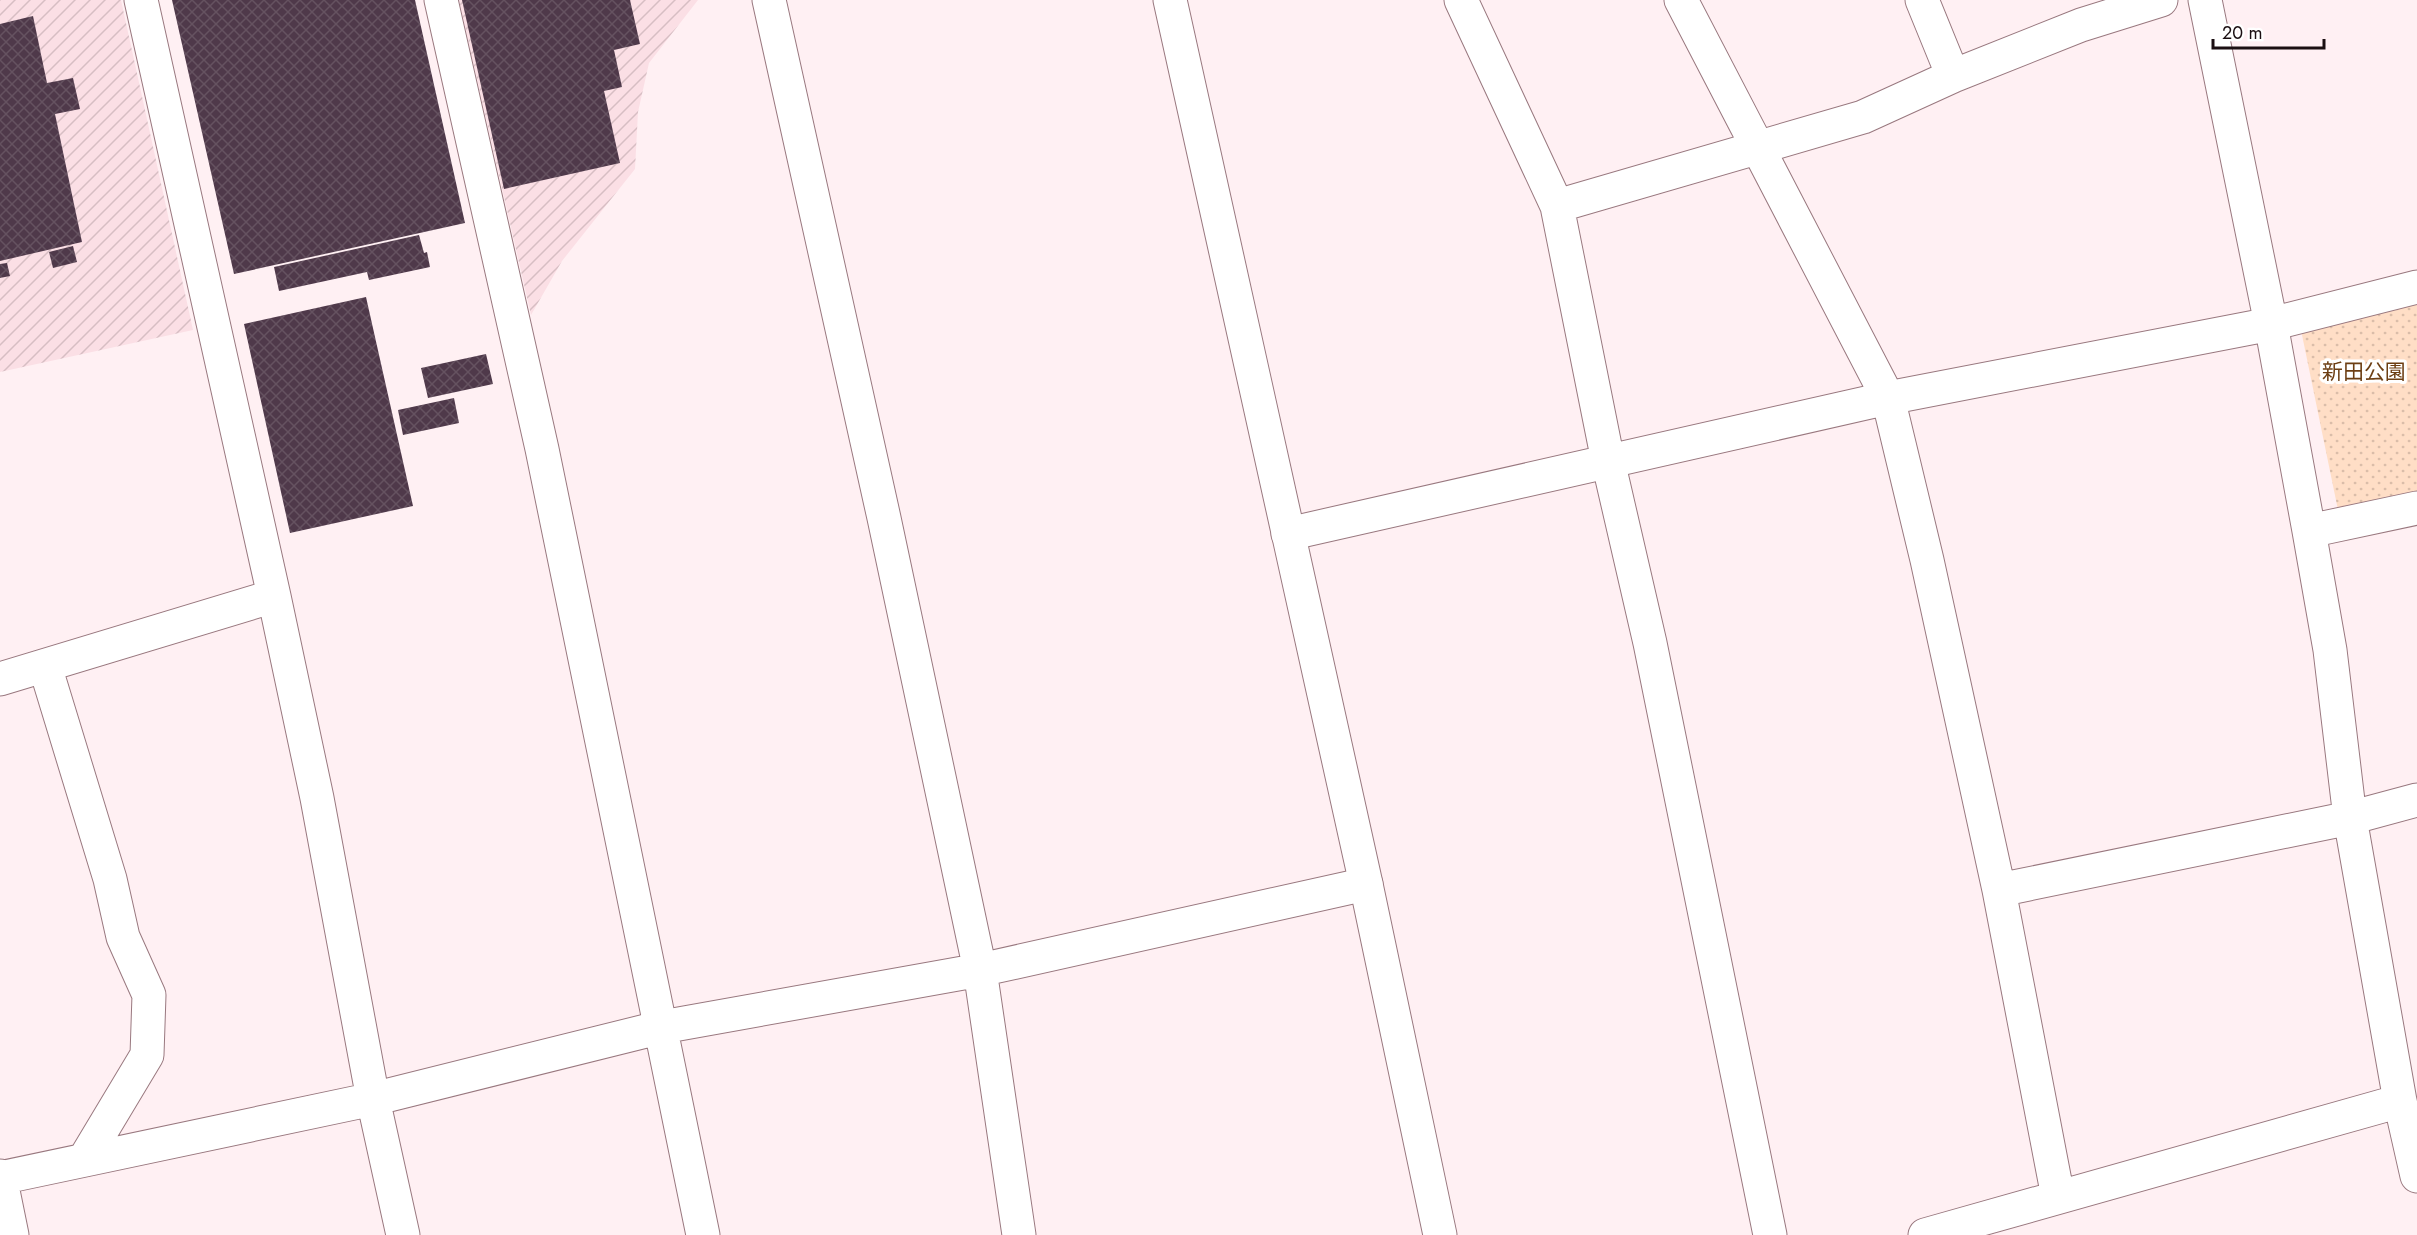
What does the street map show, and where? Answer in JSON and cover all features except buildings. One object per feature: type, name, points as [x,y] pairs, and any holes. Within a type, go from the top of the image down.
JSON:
[{"type":"street","points":[[141,0],[274,596],[317,798],[373,1099],[404,1235]]},
{"type":"street","points":[[441,0],[542,449],[703,1235]]},
{"type":"street","points":[[769,0],[884,518],[980,970],[1019,1235]]},
{"type":"street","points":[[1170,0],[1366,884],[1440,1235]]},
{"type":"street","points":[[1461,0],[1557,206],[1608,461],[1650,643],[1770,1235]]},
{"type":"street","points":[[1681,0],[1888,398],[1927,560],[1999,890],[2058,1197]]},
{"type":"street","points":[[1922,0],[1953,76]]},
{"type":"street","points":[[1557,206],[1863,117],[1953,76],[2080,25],[2161,0]]},
{"type":"street","points":[[2205,0],[2271,324],[2309,531],[2330,650],[2350,818],[2400,1101],[2417,1176]]},
{"type":"street","points":[[1288,534],[1888,398],[2271,324],[2417,287]]},
{"type":"street","points":[[2309,531],[2417,508]]},
{"type":"street","points":[[0,679],[274,596]]},
{"type":"street","points":[[45,666],[110,879],[123,937],[149,995],[147,1055],[84,1160]]},
{"type":"street","points":[[1999,890],[2350,818],[2417,800]]},
{"type":"street","points":[[12,1235],[0,1177],[373,1099],[662,1027],[980,970],[1366,884]]},
{"type":"street","points":[[1925,1235],[2400,1101]]},
{"type":"shaded area","points":[[0,0],[121,0],[193,330],[0,372]]},
{"type":"shaded area","points":[[459,0],[698,0],[649,63],[638,112],[635,169],[562,261],[531,315]]},
{"type":"green space","name":"新田公園","points":[[2417,303],[2417,492],[2338,510],[2301,330]]}]
